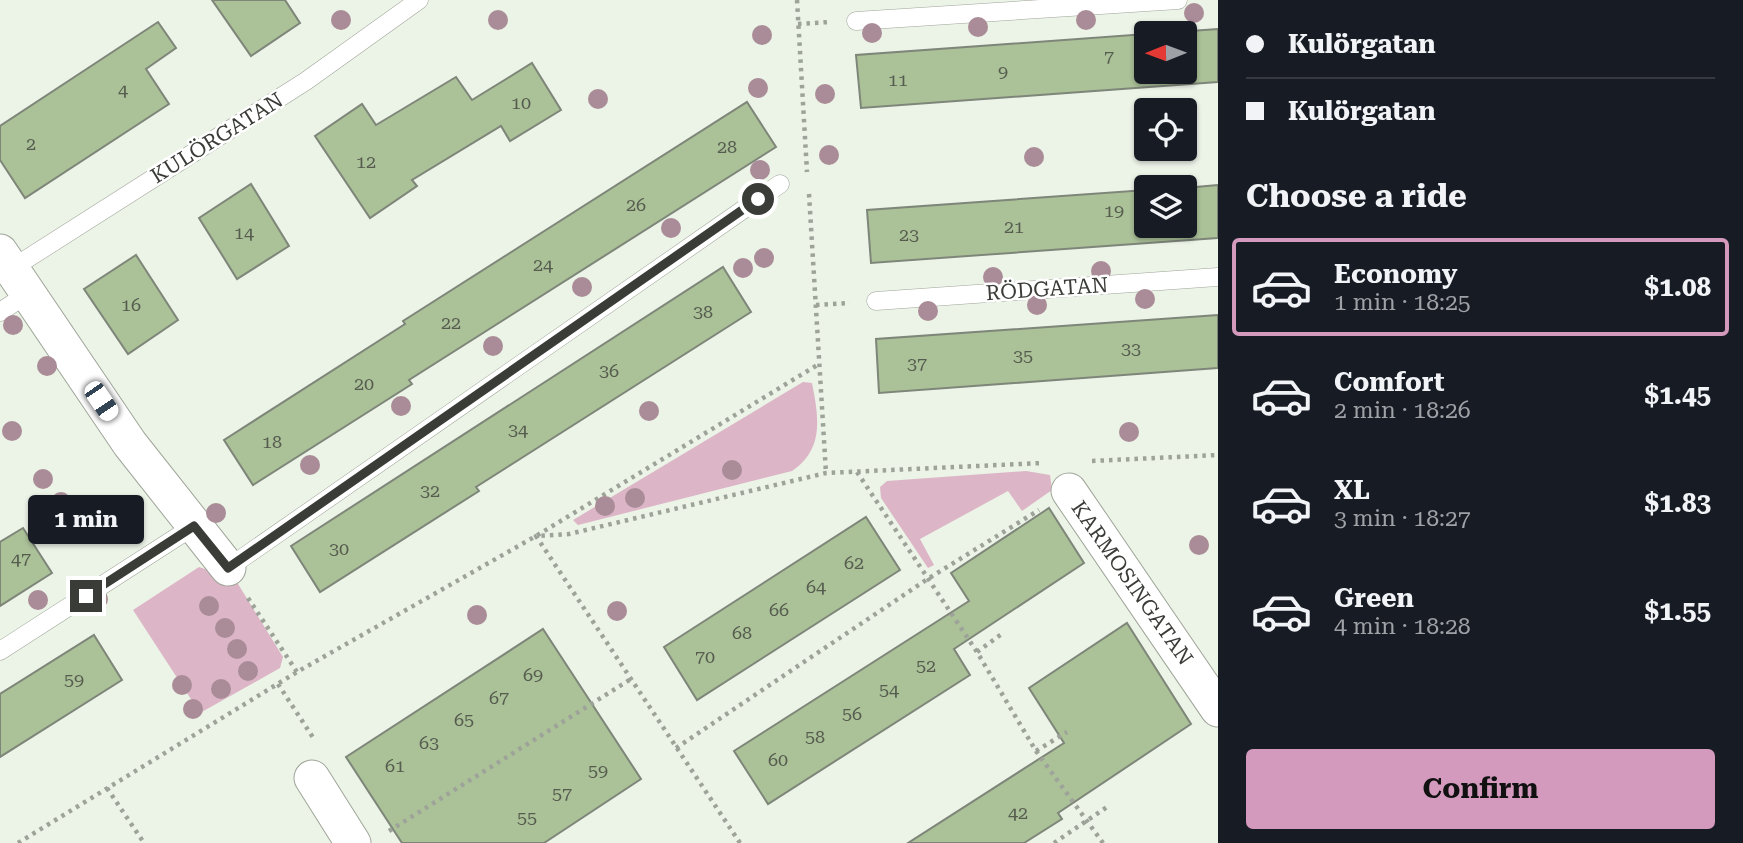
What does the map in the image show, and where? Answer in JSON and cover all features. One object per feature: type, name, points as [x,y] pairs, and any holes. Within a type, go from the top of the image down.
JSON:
[{"type":"street","name":"KULÖRGATAN","points":[[9,282],[130,444],[228,568]]},
{"type":"street","name":"KARMOSINGATAN","points":[[1068,472],[1218,709]]},
{"type":"street","points":[[312,778],[368,839]]},
{"type":"lane","name":"KULÖRGATAN","points":[[9,282],[306,81],[419,0]]},
{"type":"lane","points":[[856,21],[1178,0]]},
{"type":"lane","points":[[228,568],[780,184]]},
{"type":"lane","name":"RÖDGATAN","points":[[876,301],[1218,276]]},
{"type":"lane","points":[[0,651],[194,526]]},
{"type":"path","points":[[797,0],[826,473]]},
{"type":"path","points":[[18,843],[297,672],[536,536],[819,364]]},
{"type":"path","points":[[536,536],[569,534],[826,473],[1068,472],[1218,455]]},
{"type":"path","points":[[857,471],[926,580],[977,652],[1036,751],[1103,843]]},
{"type":"path","points":[[676,747],[926,580],[1068,472]]},
{"type":"path","points":[[536,536],[740,843]]},
{"type":"path","points":[[228,568],[297,672]]},
{"type":"path","points":[[977,652],[1003,633]]},
{"type":"path","points":[[368,839],[631,679]]},
{"type":"path","points":[[278,684],[314,740],[312,778]]},
{"type":"path","points":[[1036,751],[1067,732]]},
{"type":"path","points":[[107,788],[144,843]]},
{"type":"path","points":[[1054,843],[1107,807]]},
{"type":"shaded area","points":[[803,382],[812,383],[817,432],[810,453],[792,471],[578,525],[573,520]]},
{"type":"shaded area","points":[[1026,471],[1050,475],[1052,490],[1022,511],[1008,491],[920,539],[934,565],[928,568],[881,498],[880,487],[887,481]]},
{"type":"shaded area","points":[[199,567],[235,579],[283,657],[280,668],[200,713],[133,610]]},
{"type":"building","points":[[212,0],[285,0],[300,23],[251,56]]},
{"type":"building","points":[[158,22],[176,48],[146,69],[169,104],[25,198],[0,160],[0,126]]},
{"type":"building","points":[[1218,29],[1218,82],[1197,84],[1197,30]]},
{"type":"building","points":[[1134,35],[1134,84],[1191,84],[861,108],[856,55]]},
{"type":"building","points":[[532,63],[561,110],[510,141],[501,126],[412,180],[417,186],[370,218],[315,136],[362,104],[376,125],[456,77],[472,100]]},
{"type":"building","points":[[747,102],[776,147],[409,380],[412,384],[253,485],[224,440],[405,324],[403,321]]},
{"type":"building","points":[[251,184],[289,246],[237,279],[199,218]]},
{"type":"building","points":[[1218,185],[1218,238],[871,263],[867,210],[1134,191],[1134,238],[1197,238],[1197,187]]},
{"type":"building","points":[[136,255],[178,320],[128,354],[84,289]]},
{"type":"building","points":[[723,267],[751,312],[476,487],[479,491],[320,592],[291,546]]},
{"type":"building","points":[[1218,315],[1218,368],[879,393],[876,339]]},
{"type":"building","points":[[1049,508],[1084,563],[954,649],[970,675],[768,804],[734,751],[969,601],[951,573]]},
{"type":"building","points":[[866,517],[900,570],[697,700],[664,647]]},
{"type":"building","points":[[23,528],[52,573],[0,606],[0,542]]},
{"type":"building","points":[[1127,623],[1191,724],[1058,813],[1062,819],[1024,843],[908,843],[1064,743],[1029,688]]},
{"type":"building","points":[[543,629],[641,779],[544,843],[402,843],[346,757]]},
{"type":"building","points":[[94,635],[122,680],[0,757],[0,694]]},
{"type":"route","points":[[86,596],[194,526],[228,568],[758,199]]}]
